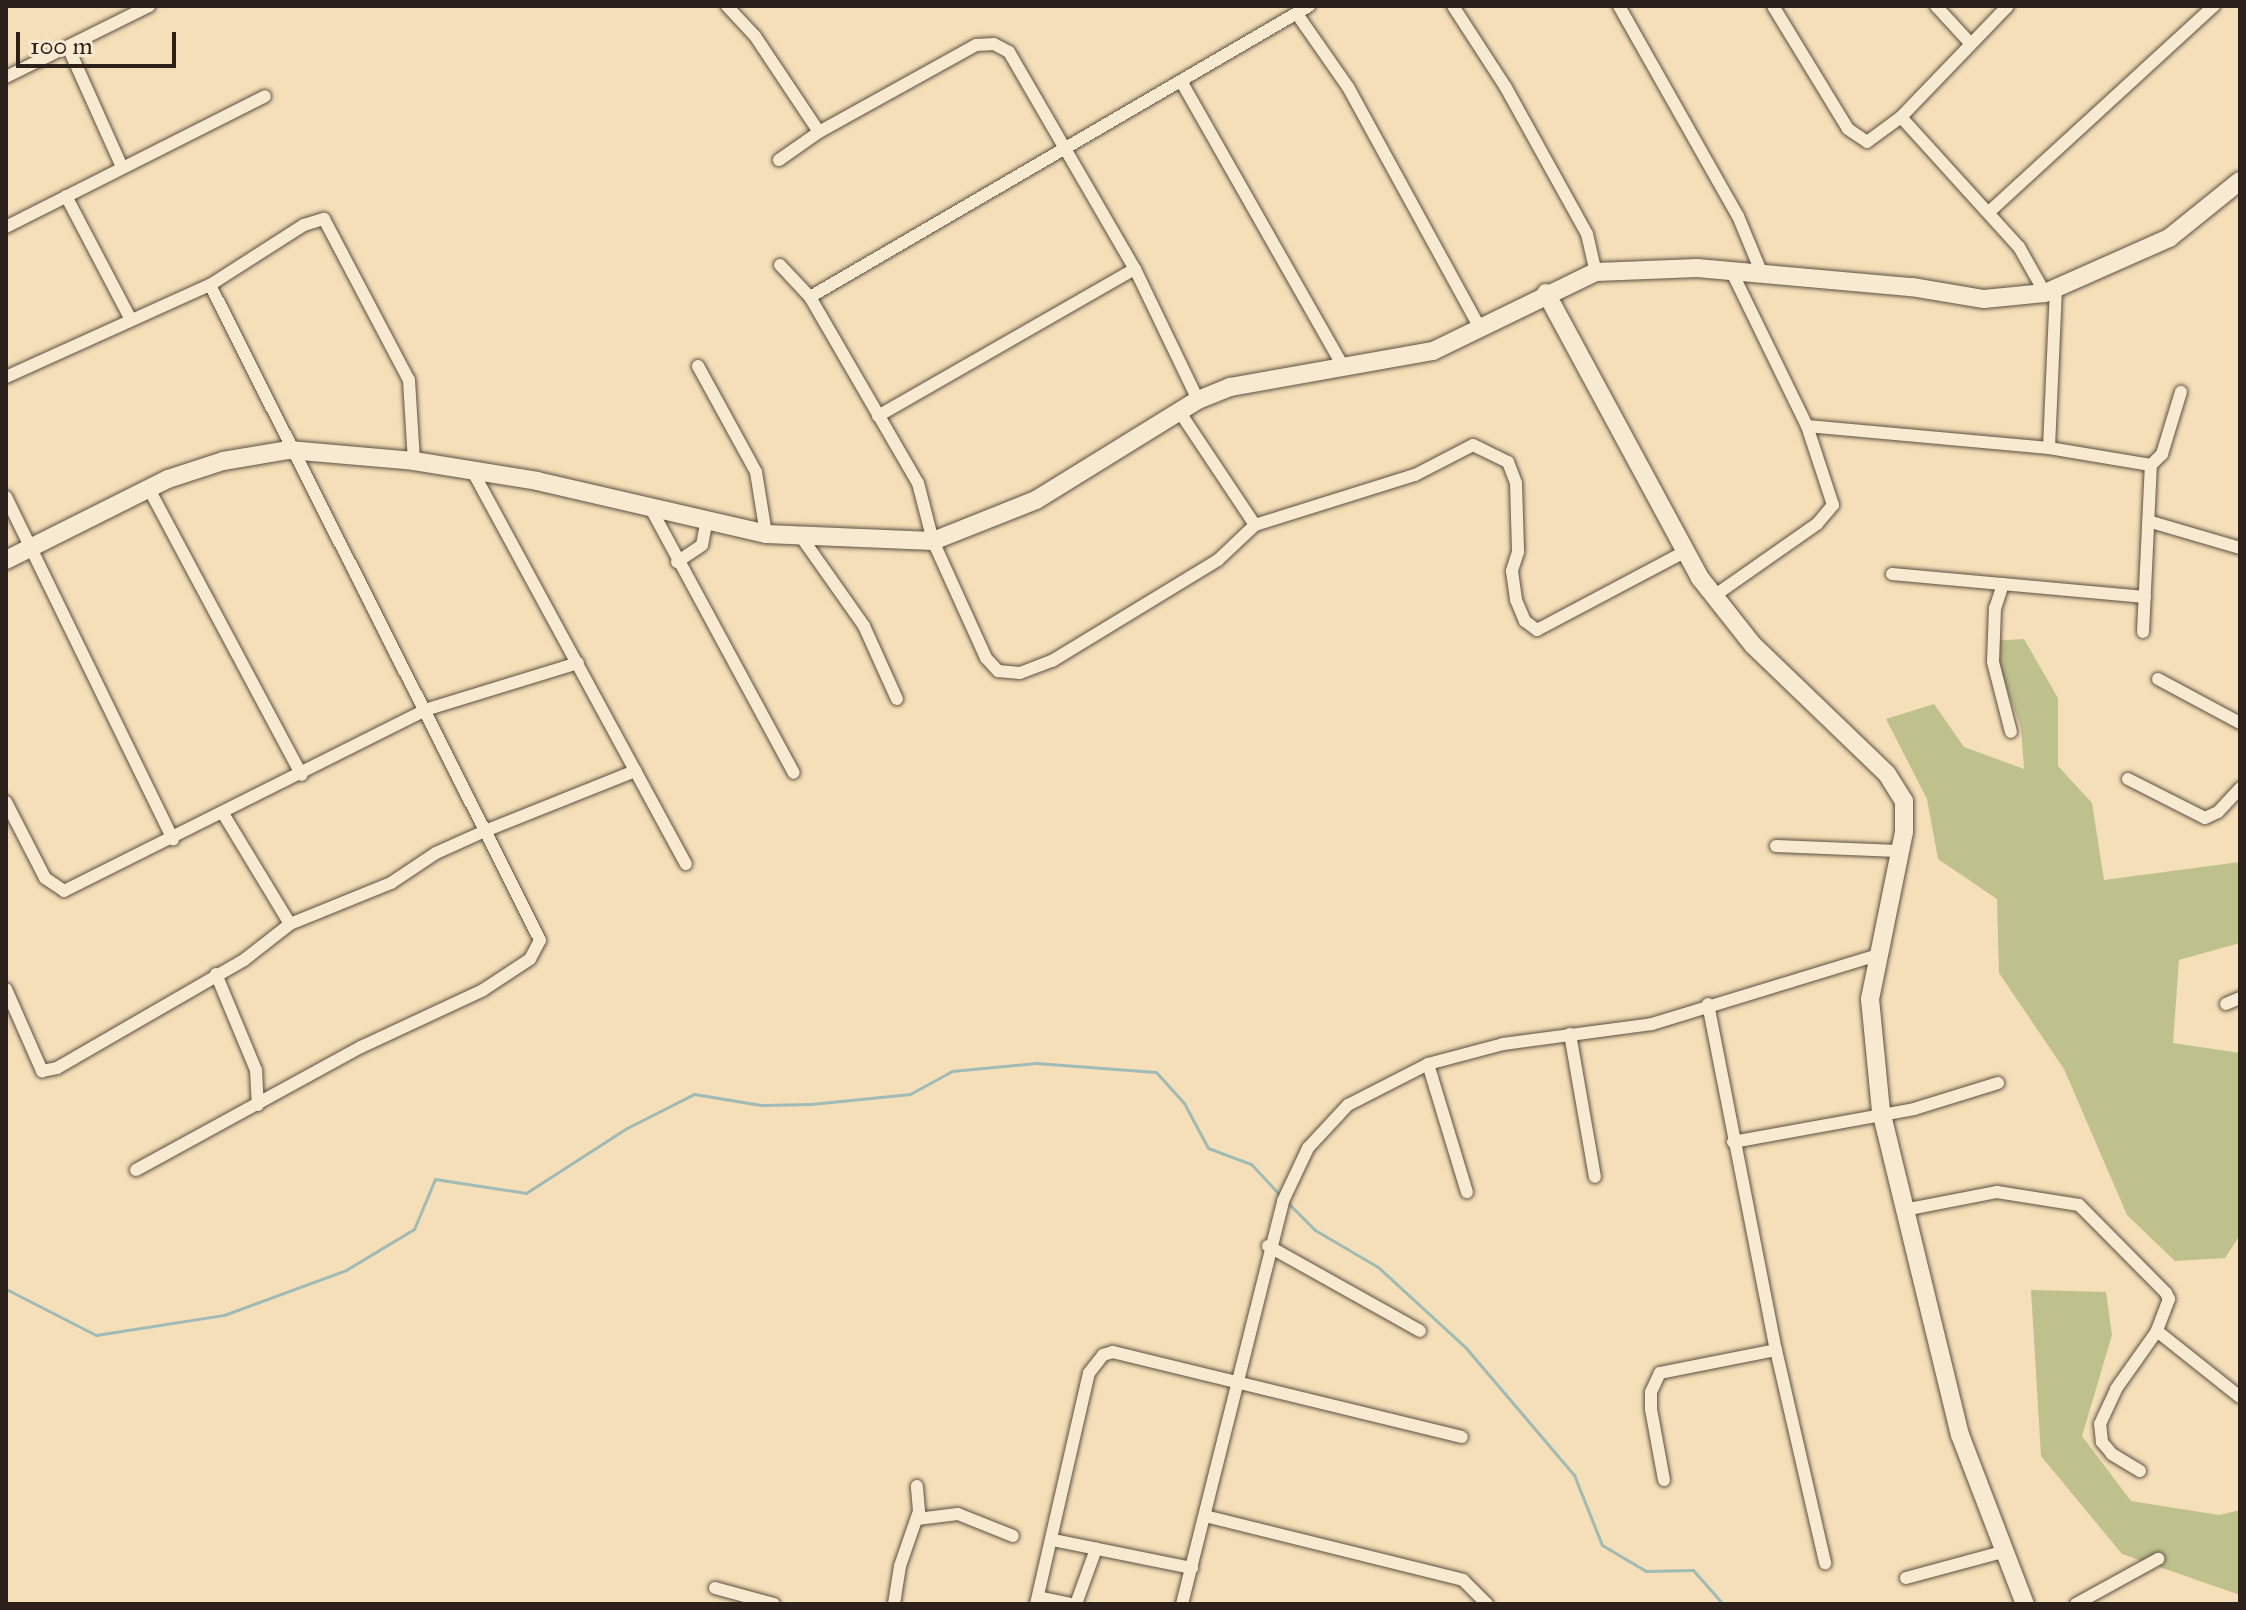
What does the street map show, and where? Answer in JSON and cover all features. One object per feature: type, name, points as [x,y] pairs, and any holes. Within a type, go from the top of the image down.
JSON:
[{"type":"street","points":[[6,77],[149,6]]},
{"type":"street","points":[[727,6],[755,36],[819,132]]},
{"type":"street","points":[[810,297],[1309,6]]},
{"type":"street","points":[[1453,6],[1505,86],[1587,234],[1596,272]]},
{"type":"street","points":[[1619,6],[1738,216],[1762,274]]},
{"type":"street","points":[[1773,6],[1854,138],[1867,142],[1901,117],[2008,6]]},
{"type":"street","points":[[1936,6],[1970,43]]},
{"type":"street","points":[[1989,212],[2214,6]]},
{"type":"street","points":[[1297,14],[1348,87],[1481,330]]},
{"type":"street","points":[[779,160],[819,132],[987,42],[1009,52],[1063,152],[1135,269],[1198,400]]},
{"type":"street","points":[[68,47],[122,167]]},
{"type":"street","points":[[1181,81],[1344,368]]},
{"type":"street","points":[[6,227],[265,96]]},
{"type":"street","points":[[1901,117],[2019,247],[2050,292],[2049,448]]},
{"type":"street","points":[[6,560],[149,489],[223,461],[289,450],[414,461],[650,507],[766,534],[802,538],[933,541],[1036,500],[1179,411],[1230,387],[1394,362],[1481,330],[1546,293],[1596,272],[1656,268],[1762,274],[1984,299],[2050,292],[2169,238],[2240,181]]},
{"type":"street","points":[[66,196],[131,320]]},
{"type":"street","points":[[6,377],[210,285],[318,219],[328,222],[409,380],[414,461]]},
{"type":"street","points":[[780,265],[810,297],[926,501],[933,541],[986,658],[998,671],[1020,673],[1052,661],[1218,560],[1255,525],[1415,475],[1473,445],[1508,462],[1516,483],[1516,600],[1525,621],[1537,630],[1686,551]]},
{"type":"street","points":[[878,416],[1135,269]]},
{"type":"street","points":[[1714,596],[1831,511],[1833,500],[1807,426],[1732,272]]},
{"type":"street","points":[[136,1170],[361,1047],[483,990],[539,948],[537,930],[289,450],[210,285]]},
{"type":"street","points":[[1546,293],[1686,551],[1714,596],[1753,645],[1895,783],[1905,816],[1875,956],[1870,1025],[1881,1111],[1960,1435],[2025,1604]]},
{"type":"street","points":[[698,366],[756,472],[766,534]]},
{"type":"street","points":[[2143,632],[2151,522],[2151,465],[2162,454],[2181,392]]},
{"type":"street","points":[[1179,411],[1255,525]]},
{"type":"street","points":[[1807,426],[2049,448],[2151,465]]},
{"type":"street","points":[[473,472],[686,864]]},
{"type":"street","points":[[149,489],[302,775]]},
{"type":"street","points":[[6,497],[173,839]]},
{"type":"street","points":[[650,507],[677,562],[794,773]]},
{"type":"street","points":[[677,562],[702,545],[707,520]]},
{"type":"street","points":[[2151,522],[2240,548]]},
{"type":"street","points":[[802,538],[864,626],[897,699]]},
{"type":"street","points":[[1892,574],[2145,597]]},
{"type":"street","points":[[2003,584],[1995,608],[1993,662],[2011,732]]},
{"type":"street","points":[[6,802],[10,823],[45,878],[64,891],[224,815],[425,710],[578,663]]},
{"type":"street","points":[[2158,679],[2240,723]]},
{"type":"street","points":[[6,989],[42,1071],[57,1068],[263,947],[290,924],[353,894],[391,883],[436,853],[485,831],[635,771]]},
{"type":"street","points":[[2128,779],[2205,818],[2218,812],[2240,788]]},
{"type":"street","points":[[224,815],[290,924]]},
{"type":"street","points":[[1776,846],[1898,851]]},
{"type":"street","points":[[1182,1604],[1268,1246],[1285,1197],[1308,1148],[1348,1105],[1428,1064],[1503,1044],[1652,1024],[1708,1004],[1875,956]]},
{"type":"street","points":[[216,974],[256,1070],[258,1105]]},
{"type":"street","points":[[2226,1004],[2240,998]]},
{"type":"street","points":[[1708,1004],[1776,1350],[1825,1563]]},
{"type":"street","points":[[1570,1034],[1595,1177]]},
{"type":"street","points":[[1428,1064],[1467,1192]]},
{"type":"street","points":[[1733,1142],[1881,1111],[1914,1109],[1998,1083]]},
{"type":"street","points":[[1904,1210],[1997,1192],[2079,1205],[2166,1293],[2169,1299],[2157,1331],[2116,1389],[2100,1424],[2102,1442],[2112,1454],[2140,1471]]},
{"type":"street","points":[[1268,1246],[1420,1331]]},
{"type":"street","points":[[2157,1331],[2240,1397]]},
{"type":"street","points":[[1664,1480],[1651,1409],[1651,1392],[1660,1373],[1776,1350]]},
{"type":"street","points":[[1096,1549],[1073,1604],[1037,1601],[1089,1373],[1103,1355],[1113,1352],[1462,1437]]},
{"type":"street","points":[[894,1604],[900,1566],[917,1519],[917,1486]]},
{"type":"street","points":[[917,1519],[958,1514],[1013,1536]]},
{"type":"street","points":[[1205,1516],[1463,1580],[1487,1604]]},
{"type":"street","points":[[1053,1540],[1192,1568]]},
{"type":"street","points":[[1906,1578],[2006,1551]]},
{"type":"street","points":[[2076,1604],[2158,1559]]},
{"type":"street","points":[[715,1588],[769,1603]]},
{"type":"green space","points":[[2024,639],[2058,698],[2058,766],[2092,803],[2104,880],[2240,862],[2240,943],[2179,960],[2173,1043],[2240,1053],[2240,1235],[2225,1258],[2175,1261],[2127,1215],[2064,1069],[1999,973],[1997,899],[1938,859],[1927,799],[1886,719],[1934,704],[1964,747],[2024,769],[2021,728],[1990,641]]},
{"type":"green space","points":[[2031,1290],[2106,1292],[2112,1335],[2082,1436],[2131,1501],[2219,1515],[2240,1510],[2240,1595],[2122,1554],[2041,1456]]},
{"type":"waterway","points":[[6,1289],[96,1335],[224,1315],[346,1270],[414,1229],[435,1179],[526,1193],[627,1128],[694,1094],[761,1105],[811,1104],[910,1094],[952,1071],[1036,1063],[1156,1072],[1184,1103],[1208,1148],[1251,1164],[1280,1195]]},
{"type":"waterway","points":[[1288,1203],[1315,1230],[1378,1267],[1466,1348],[1574,1475],[1602,1545],[1646,1571],[1693,1570],[1723,1604]]}]
